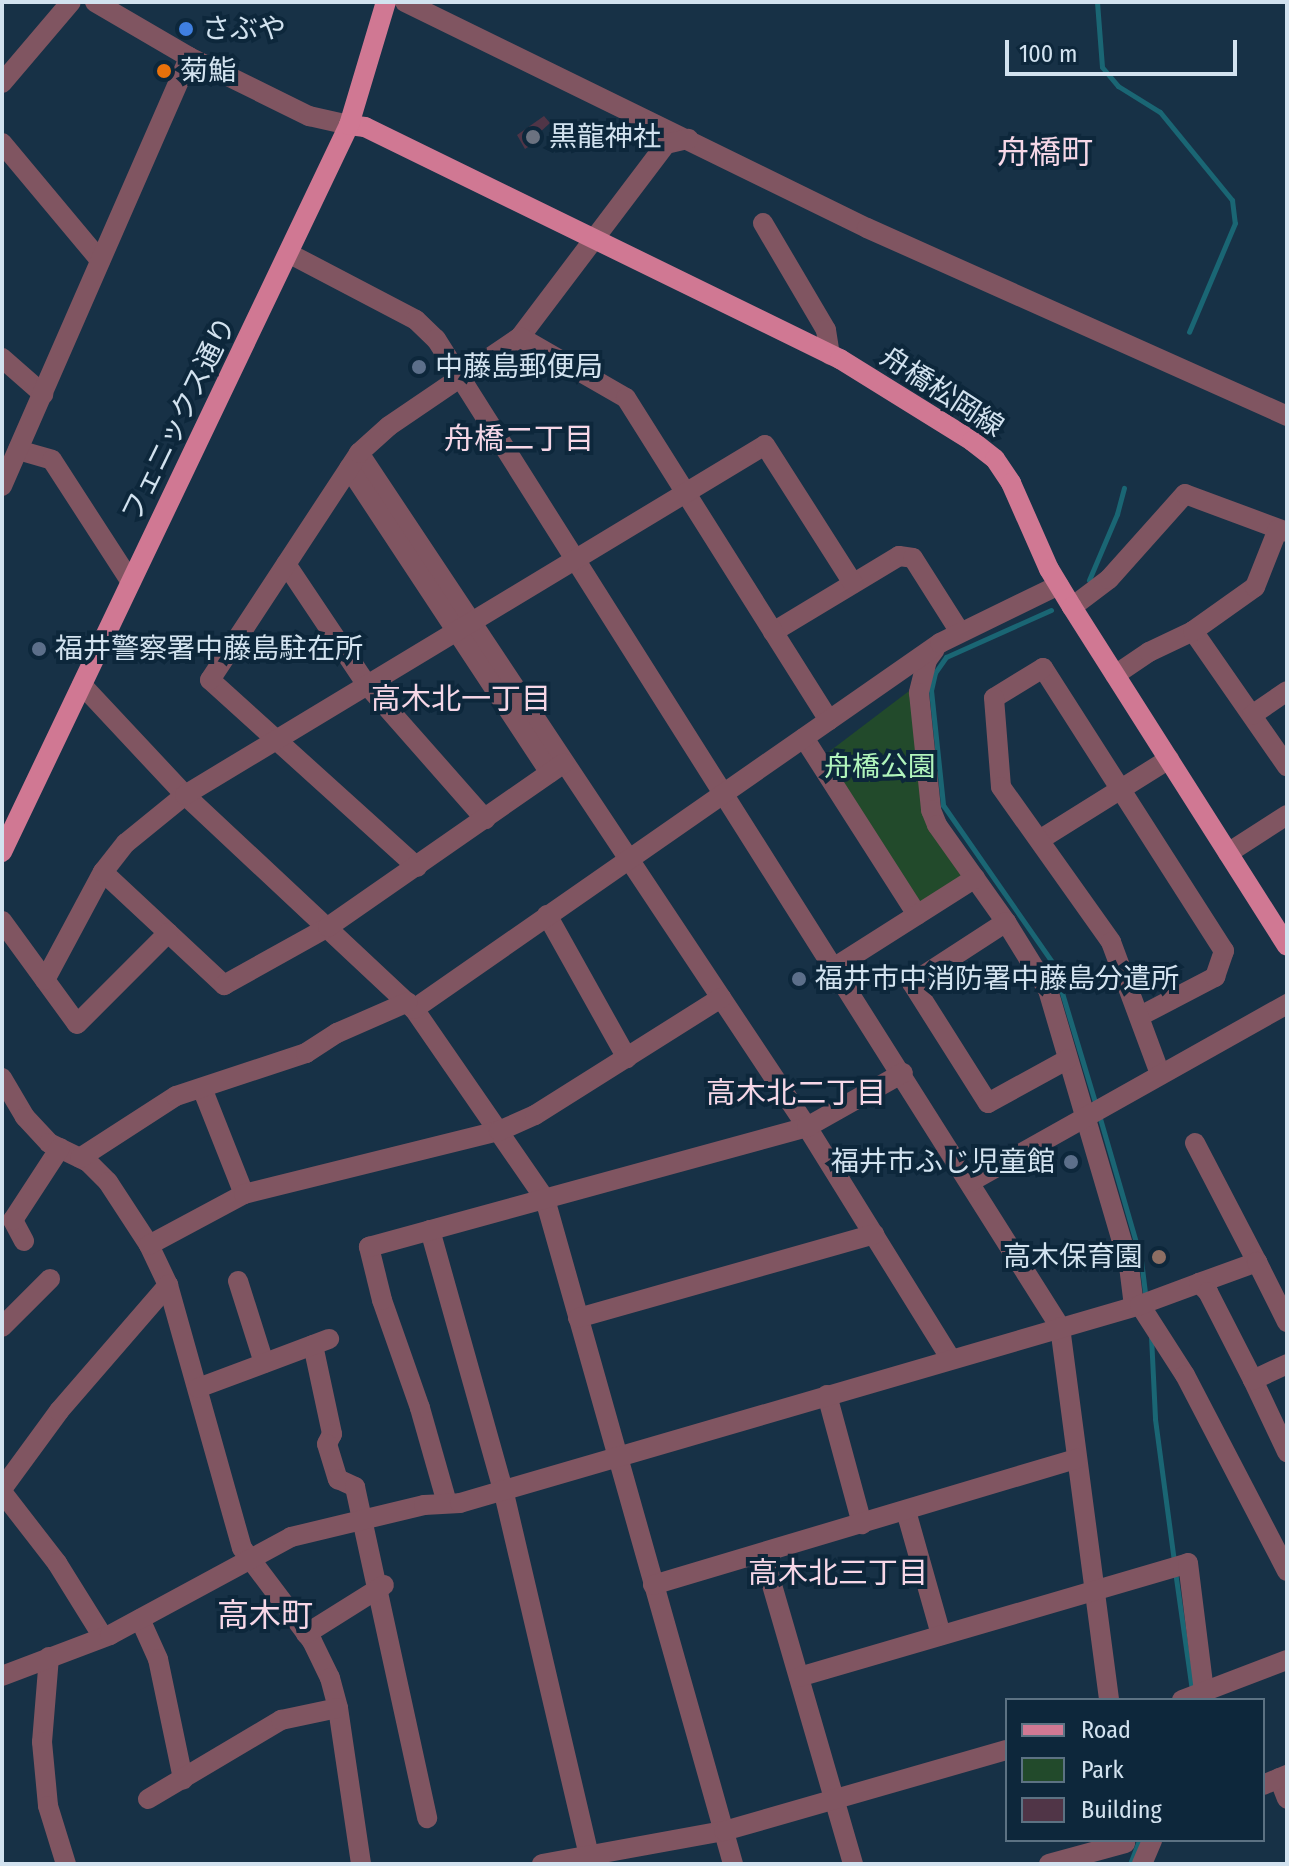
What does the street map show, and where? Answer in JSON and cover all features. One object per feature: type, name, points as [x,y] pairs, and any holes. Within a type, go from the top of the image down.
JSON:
[{"type":"main road","name":"フェニックス通り","points":[[2,852],[349,125],[386,2]]},
{"type":"main road","name":"舟橋松岡線","points":[[349,125],[365,127],[830,355],[972,441],[995,459],[1011,483],[1072,607],[1287,946]]},
{"type":"street","points":[[2,83],[71,2]]},
{"type":"street","points":[[95,2],[189,57],[309,116],[349,125]]},
{"type":"street","points":[[405,2],[867,228],[1287,416]]},
{"type":"street","points":[[2,486],[189,57]]},
{"type":"street","points":[[417,867],[210,680],[354,461],[389,426],[520,337],[666,144],[688,139]]},
{"type":"street","points":[[2,143],[100,260]]},
{"type":"street","points":[[763,223],[826,330],[830,355]]},
{"type":"street","points":[[290,254],[416,320],[436,339],[903,1073],[1060,1327],[1109,1698]]},
{"type":"street","points":[[520,337],[626,398],[829,720]]},
{"type":"street","points":[[2,358],[43,394]]},
{"type":"street","points":[[45,980],[103,872],[126,843],[185,795],[765,445],[853,583]]},
{"type":"street","points":[[18,450],[52,460],[131,582]]},
{"type":"street","points":[[354,461],[557,768],[627,858],[807,1127],[951,1359]]},
{"type":"street","points":[[1072,607],[1109,579],[1185,494],[1283,531],[1255,587],[1193,631],[1149,652],[1115,675]]},
{"type":"street","points":[[773,632],[899,556],[913,558],[960,632]]},
{"type":"street","points":[[286,564],[367,685],[485,819]]},
{"type":"street","points":[[80,1158],[176,1096],[306,1053],[337,1033],[411,1005],[547,915],[940,643],[1059,585]]},
{"type":"street","points":[[1193,631],[1287,766]]},
{"type":"street","points":[[940,643],[927,660],[919,693],[931,810],[937,825],[1006,922],[1048,990],[1129,1266],[1137,1306],[1185,1375],[1287,1571]]},
{"type":"street","points":[[1140,1016],[1215,977],[1224,951],[1043,668],[994,698],[1001,787],[1041,839],[1111,942],[1160,1074]]},
{"type":"street","points":[[82,685],[185,795],[411,1005],[545,1199],[733,1864]]},
{"type":"street","points":[[1252,715],[1287,691]]},
{"type":"street","points":[[804,738],[917,915]]},
{"type":"street","points":[[1041,839],[1169,759]]},
{"type":"street","points":[[103,872],[224,985],[328,927],[557,768]]},
{"type":"street","points":[[1228,853],[1287,815]]},
{"type":"street","points":[[835,967],[975,878]]},
{"type":"street","points":[[547,915],[627,1058]]},
{"type":"street","points":[[2,921],[77,1024],[168,933]]},
{"type":"street","points":[[1006,922],[912,983],[988,1103],[1068,1059]]},
{"type":"street","points":[[149,1245],[244,1194],[499,1131],[535,1115],[721,998]]},
{"type":"street","points":[[970,1182],[1287,1004]]},
{"type":"street","points":[[447,1503],[420,1408],[382,1300],[369,1247],[807,1127],[903,1073]]},
{"type":"street","points":[[2,1078],[9,1103],[49,1143],[80,1158],[108,1182],[149,1245],[168,1285],[248,1559],[306,1634],[330,1678],[338,1708],[361,1864]]},
{"type":"street","points":[[202,1088],[244,1194]]},
{"type":"street","points":[[1195,1143],[1287,1322]]},
{"type":"street","points":[[24,1241],[13,1220],[60,1148]]},
{"type":"street","points":[[430,1230],[503,1489],[589,1856]]},
{"type":"street","points":[[578,1318],[874,1234]]},
{"type":"street","points":[[2,1676],[103,1637],[291,1537],[424,1505],[460,1503],[1137,1306],[1257,1262]]},
{"type":"street","points":[[2,1327],[50,1279]]},
{"type":"street","points":[[238,1281],[264,1363]]},
{"type":"street","points":[[1199,1283],[1208,1292],[1287,1452]]},
{"type":"street","points":[[103,1637],[57,1563],[2,1491],[59,1411],[168,1285]]},
{"type":"street","points":[[198,1388],[321,1342],[332,1434],[327,1444],[338,1479],[355,1487],[381,1587],[427,1818]]},
{"type":"street","points":[[1253,1380],[1287,1364]]},
{"type":"street","points":[[827,1395],[862,1524]]},
{"type":"street","points":[[653,1585],[1077,1459]]},
{"type":"street","points":[[906,1511],[941,1635]]},
{"type":"street","points":[[763,1554],[853,1864]]},
{"type":"street","points":[[799,1677],[1188,1563],[1204,1692]]},
{"type":"street","points":[[306,1634],[381,1587]]},
{"type":"street","points":[[140,1619],[158,1659],[183,1779]]},
{"type":"street","points":[[49,1657],[42,1742],[48,1806],[66,1864]]},
{"type":"street","points":[[1188,1698],[1287,1660]]},
{"type":"street","points":[[148,1799],[281,1720],[338,1708]]},
{"type":"street","points":[[552,1863],[724,1831],[1005,1751]]},
{"type":"street","points":[[1276,1780],[1287,1799]]},
{"type":"street","points":[[1049,1864],[1123,1842]]},
{"type":"street","points":[[1117,1864],[1126,1842]]},
{"type":"street","points":[[1142,1864],[1151,1842]]},
{"type":"green space","name":"舟橋公園","points":[[909,691],[917,717],[916,741],[963,877],[918,906],[826,754]]},
{"type":"building","points":[[544,116],[550,123],[538,134],[542,138],[525,149],[517,135]]},
{"type":"waterway","points":[[1097,2],[1102,67],[1118,86],[1160,112],[1232,200],[1235,223],[1189,332]]},
{"type":"waterway","points":[[1089,580],[1117,514],[1124,488]]},
{"type":"waterway","points":[[1051,610],[946,657],[935,673],[931,690],[943,805],[1053,963],[1096,1105]]},
{"type":"waterway","points":[[1099,1115],[1141,1260],[1146,1298]]},
{"type":"waterway","points":[[1151,1336],[1155,1419],[1174,1561]]},
{"type":"waterway","points":[[1175,1571],[1192,1691]]},
{"type":"waterway","points":[[1130,1864],[1138,1842]]},
{"type":"place","name":"さぶや","points":[[186,29]]},
{"type":"place","name":"菊鮨","points":[[164,71]]},
{"type":"place","name":"黒龍神社","points":[[533,137]]},
{"type":"place","name":"中藤島郵便局","points":[[419,367]]},
{"type":"place","name":"福井警察署中藤島駐在所","points":[[39,649]]},
{"type":"place","name":"福井市中消防署中藤島分遣所","points":[[799,979]]},
{"type":"place","name":"福井市ふじ児童館","points":[[1071,1162]]},
{"type":"place","name":"高木保育園","points":[[1159,1257]]},
{"type":"district","name":"舟橋町","points":[[1045,152]]},
{"type":"district","name":"舟橋二丁目","points":[[519,439]]},
{"type":"district","name":"高木北一丁目","points":[[461,699]]},
{"type":"district","name":"高木北二丁目","points":[[796,1093]]},
{"type":"district","name":"高木北三丁目","points":[[838,1573]]},
{"type":"district","name":"高木町","points":[[265,1615]]}]
